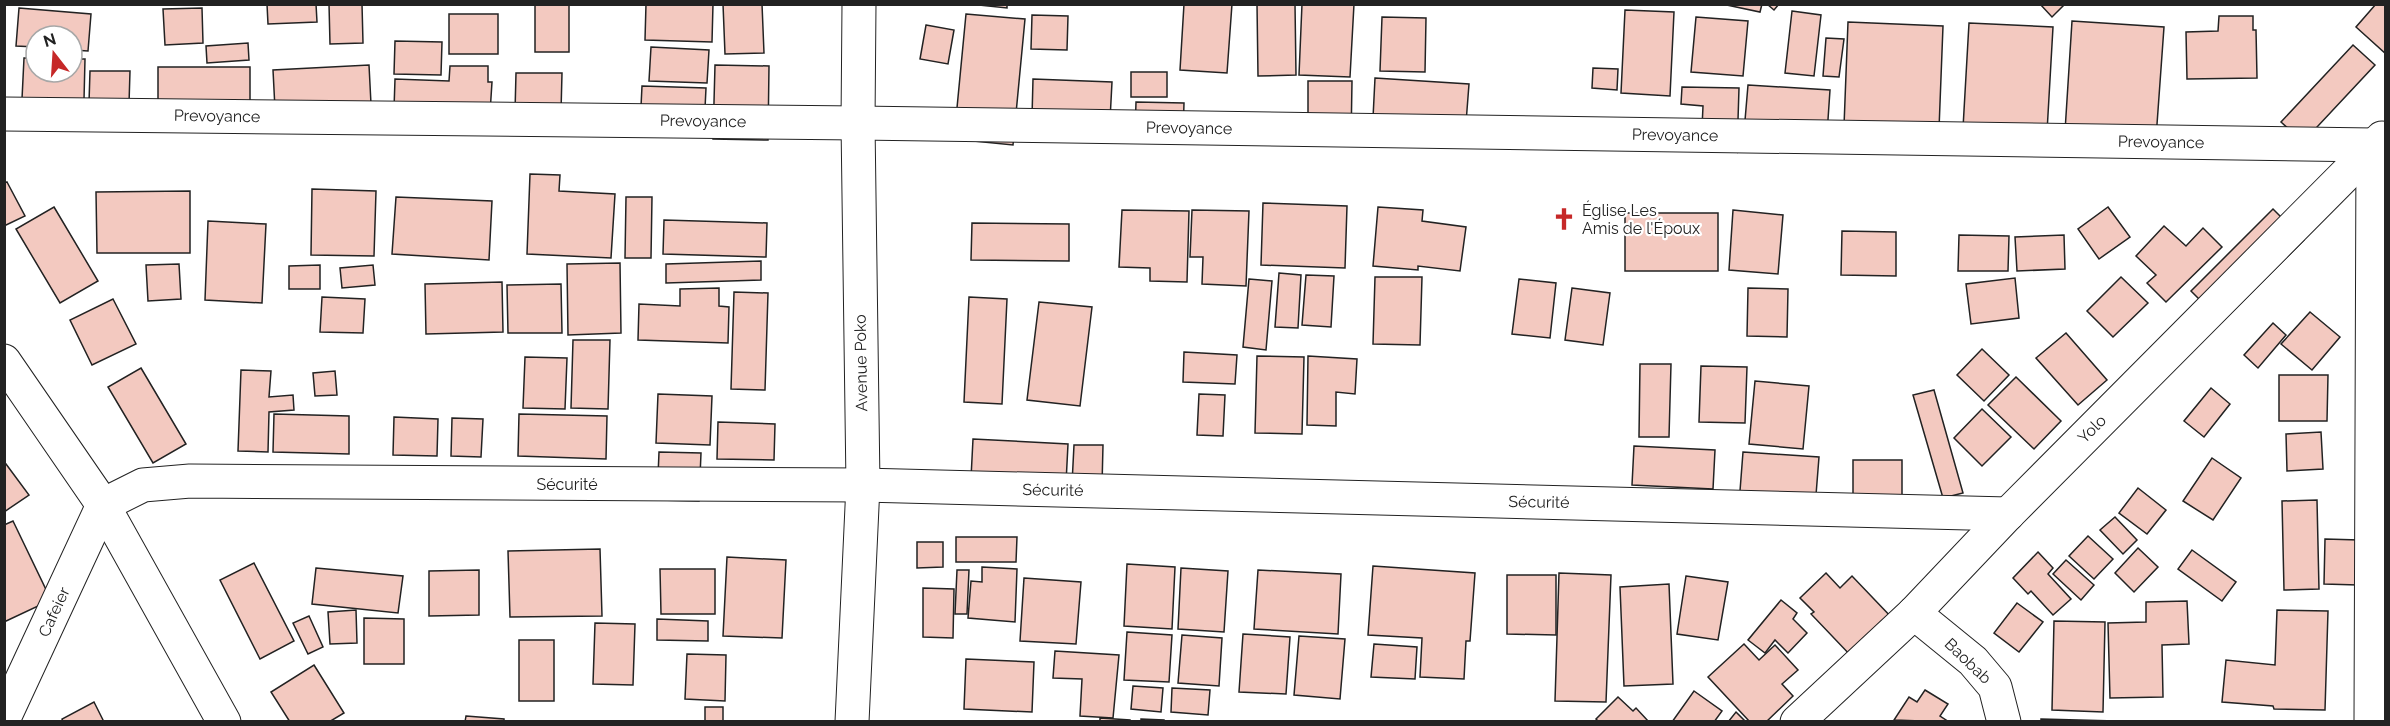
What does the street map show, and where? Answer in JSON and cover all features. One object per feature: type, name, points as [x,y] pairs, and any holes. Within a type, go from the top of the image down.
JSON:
[{"type":"street","name":"Avenue Poko","points":[[852,722],[863,485],[858,123],[859,4]]},
{"type":"street","name":"Prevoyance","points":[[4,114],[2379,140]]},
{"type":"street","name":"Yolo","points":[[1797,722],[1914,613],[2008,514],[2379,140]]},
{"type":"street","points":[[2371,722],[2379,140]]},
{"type":"street","points":[[4,361],[103,505],[224,722]]},
{"type":"street","name":"Sécurité","points":[[103,505],[143,485],[190,481],[863,485],[2008,514]]},
{"type":"street","name":"Cafeier","points":[[4,718],[103,505]]},
{"type":"street","name":"Baobab","points":[[1914,613],[1973,661],[1995,687],[2004,722]]},
{"type":"building","points":[[267,4],[316,4],[317,22],[268,24]]},
{"type":"building","points":[[329,4],[362,4],[363,43],[330,44]]},
{"type":"building","points":[[535,4],[569,4],[569,52],[535,52]]},
{"type":"building","points":[[646,4],[713,4],[712,42],[645,40]]},
{"type":"building","points":[[723,4],[762,4],[764,53],[725,54]]},
{"type":"building","points":[[969,4],[1007,4],[1007,8]]},
{"type":"building","points":[[1184,4],[1232,4],[1227,73],[1180,70]]},
{"type":"building","points":[[1257,4],[1295,4],[1296,75],[1258,76]]},
{"type":"building","points":[[1302,4],[1354,4],[1350,77],[1299,75]]},
{"type":"building","points":[[1722,4],[1762,4],[1760,12]]},
{"type":"building","points":[[1767,4],[1779,4],[1774,10]]},
{"type":"building","points":[[2040,4],[2065,4],[2052,17]]},
{"type":"building","points":[[2376,4],[2386,4],[2386,54],[2356,27]]},
{"type":"building","points":[[19,8],[91,14],[88,51],[84,51],[84,24],[24,24],[24,46],[16,46]]},
{"type":"building","points":[[202,8],[203,43],[165,45],[163,9]]},
{"type":"building","points":[[1625,10],[1674,12],[1670,96],[1621,93]]},
{"type":"building","points":[[1792,11],[1821,15],[1814,76],[1785,73]]},
{"type":"building","points":[[449,14],[498,14],[498,54],[449,54]]},
{"type":"building","points":[[966,14],[1025,19],[1013,145],[954,139]]},
{"type":"building","points":[[1032,15],[1068,16],[1067,50],[1031,49]]},
{"type":"building","points":[[2219,16],[2253,16],[2253,30],[2256,30],[2257,78],[2187,79],[2186,32],[2218,31]]},
{"type":"building","points":[[1382,17],[1426,18],[1425,72],[1380,71]]},
{"type":"building","points":[[1696,17],[1748,21],[1743,76],[1691,72]]},
{"type":"building","points":[[2072,21],[2164,27],[2155,152],[2064,147]]},
{"type":"building","points":[[1848,22],[1943,26],[1939,129],[1844,126]]},
{"type":"building","points":[[1969,23],[2053,27],[2047,132],[1963,128]]},
{"type":"building","points":[[926,25],[954,30],[948,64],[920,59]]},
{"type":"building","points":[[1826,38],[1844,39],[1839,77],[1823,76]]},
{"type":"building","points":[[395,41],[442,42],[441,75],[394,74]]},
{"type":"building","points":[[248,43],[249,60],[207,63],[206,46]]},
{"type":"building","points":[[2353,45],[2375,65],[2303,142],[2281,122]]},
{"type":"building","points":[[651,47],[709,50],[707,83],[649,81]]},
{"type":"building","points":[[24,58],[24,84],[84,84],[85,59],[84,100],[22,99]]},
{"type":"building","points":[[369,65],[371,104],[275,109],[273,70]]},
{"type":"building","points":[[715,65],[769,66],[768,140],[713,139]]},
{"type":"building","points":[[450,66],[488,66],[488,82],[492,82],[490,113],[394,109],[395,79],[449,81]]},
{"type":"building","points":[[158,67],[250,67],[250,108],[158,108]]},
{"type":"building","points":[[1593,68],[1618,69],[1617,90],[1592,88]]},
{"type":"building","points":[[90,71],[130,71],[129,104],[89,103]]},
{"type":"building","points":[[1131,72],[1167,72],[1167,97],[1131,97]]},
{"type":"building","points":[[516,73],[562,73],[561,112],[515,112]]},
{"type":"building","points":[[1375,78],[1469,84],[1466,123],[1373,118]]},
{"type":"building","points":[[1033,79],[1112,82],[1110,120],[1032,117]]},
{"type":"building","points":[[1308,81],[1352,81],[1351,142],[1308,142]]},
{"type":"building","points":[[1748,85],[1830,90],[1826,149],[1743,144]]},
{"type":"building","points":[[642,86],[706,88],[704,129],[640,127]]},
{"type":"building","points":[[1682,87],[1739,88],[1737,152],[1702,128],[1703,106],[1681,104]]},
{"type":"building","points":[[1136,102],[1184,103],[1183,136],[1135,135]]},
{"type":"building","points":[[530,174],[560,175],[559,191],[615,194],[611,258],[527,254]]},
{"type":"building","points":[[7,182],[25,216],[4,226],[4,183]]},
{"type":"building","points":[[312,189],[376,191],[374,256],[311,255]]},
{"type":"building","points":[[190,191],[190,253],[97,253],[96,192]]},
{"type":"building","points":[[396,197],[492,201],[489,260],[392,254]]},
{"type":"building","points":[[626,197],[652,197],[651,258],[625,258]]},
{"type":"building","points":[[1263,203],[1347,206],[1345,268],[1261,265]]},
{"type":"building","points":[[54,207],[98,281],[60,303],[16,229]]},
{"type":"building","points":[[1378,207],[1423,210],[1422,221],[1466,227],[1460,271],[1418,266],[1418,270],[1373,266]]},
{"type":"building","points":[[2108,207],[2130,237],[2099,259],[2078,229]]},
{"type":"building","points":[[2273,209],[2304,240],[2222,322],[2191,291]]},
{"type":"building","points":[[1122,210],[1189,211],[1187,282],[1150,281],[1150,268],[1119,267]]},
{"type":"building","points":[[1192,210],[1249,211],[1246,286],[1202,284],[1203,257],[1190,257]]},
{"type":"building","points":[[1733,210],[1783,215],[1778,274],[1729,270]]},
{"type":"building","points":[[1625,213],[1718,213],[1718,271],[1625,271]]},
{"type":"building","points":[[664,220],[767,223],[766,257],[663,254]]},
{"type":"building","points":[[208,221],[266,224],[262,303],[205,300]]},
{"type":"building","points":[[972,223],[1069,224],[1069,261],[971,260]]},
{"type":"building","points":[[2164,226],[2186,246],[2203,228],[2222,247],[2166,302],[2147,283],[2156,275],[2136,256]]},
{"type":"building","points":[[1842,231],[1896,232],[1896,276],[1841,275]]},
{"type":"building","points":[[1959,235],[2009,236],[2008,271],[1958,271]]},
{"type":"building","points":[[2064,235],[2065,269],[2017,271],[2015,237]]},
{"type":"building","points":[[761,261],[761,280],[666,283],[666,264]]},
{"type":"building","points":[[620,263],[621,333],[568,335],[567,264]]},
{"type":"building","points":[[179,264],[181,299],[148,301],[146,265]]},
{"type":"building","points":[[320,265],[320,289],[289,289],[289,266]]},
{"type":"building","points":[[373,265],[375,285],[342,288],[340,268]]},
{"type":"building","points":[[1279,273],[1301,275],[1298,328],[1275,327]]},
{"type":"building","points":[[1306,275],[1334,276],[1331,327],[1302,325]]},
{"type":"building","points":[[1375,277],[1422,277],[1420,345],[1373,344]]},
{"type":"building","points":[[2121,277],[2148,303],[2113,337],[2087,311]]},
{"type":"building","points":[[2015,278],[2019,318],[1971,324],[1966,284]]},
{"type":"building","points":[[1249,279],[1272,281],[1266,350],[1243,347]]},
{"type":"building","points":[[1519,279],[1556,283],[1550,338],[1512,334]]},
{"type":"building","points":[[502,282],[503,332],[426,334],[425,284]]},
{"type":"building","points":[[561,284],[562,333],[508,333],[507,285]]},
{"type":"building","points":[[719,288],[719,306],[729,307],[728,343],[638,340],[639,304],[680,306],[680,289]]},
{"type":"building","points":[[1572,288],[1610,293],[1603,345],[1565,340]]},
{"type":"building","points":[[1748,288],[1788,289],[1787,337],[1747,336]]},
{"type":"building","points":[[734,292],[768,293],[765,390],[731,389]]},
{"type":"building","points":[[322,297],[365,299],[363,333],[320,332]]},
{"type":"building","points":[[969,297],[1007,299],[1002,404],[964,402]]},
{"type":"building","points":[[113,299],[136,344],[92,365],[70,320]]},
{"type":"building","points":[[1039,302],[1092,307],[1080,406],[1027,400]]},
{"type":"building","points":[[2310,312],[2340,337],[2312,370],[2281,344]]},
{"type":"building","points":[[2273,323],[2286,335],[2258,368],[2244,355]]},
{"type":"building","points":[[2066,333],[2107,380],[2078,405],[2036,358]]},
{"type":"building","points":[[573,340],[610,340],[608,409],[571,408]]},
{"type":"building","points":[[1982,349],[2009,375],[1984,401],[1957,375]]},
{"type":"building","points":[[1184,352],[1237,355],[1235,384],[1183,382]]},
{"type":"building","points":[[1257,356],[1304,357],[1302,434],[1255,433]]},
{"type":"building","points":[[1308,356],[1357,359],[1355,394],[1336,392],[1336,426],[1307,425]]},
{"type":"building","points":[[525,357],[567,358],[565,409],[523,408]]},
{"type":"building","points":[[1640,364],[1671,364],[1669,437],[1639,437]]},
{"type":"building","points":[[1701,366],[1747,367],[1745,423],[1699,422]]},
{"type":"building","points":[[141,368],[186,444],[153,463],[108,387]]},
{"type":"building","points":[[241,370],[271,371],[269,397],[293,395],[294,410],[269,412],[268,452],[238,451]]},
{"type":"building","points":[[335,371],[337,395],[315,396],[313,373]]},
{"type":"building","points":[[2279,375],[2328,375],[2327,421],[2279,421]]},
{"type":"building","points":[[2016,377],[2061,421],[2034,449],[1988,405]]},
{"type":"building","points":[[1755,381],[1809,386],[1803,449],[1749,444]]},
{"type":"building","points":[[2211,388],[2230,404],[2204,437],[2184,421]]},
{"type":"building","points":[[1934,390],[1963,493],[1943,498],[1913,395]]},
{"type":"building","points":[[658,394],[712,396],[710,445],[656,443]]},
{"type":"building","points":[[1199,394],[1225,395],[1223,436],[1197,435]]},
{"type":"building","points":[[1982,409],[2011,437],[1982,466],[1954,438]]},
{"type":"building","points":[[274,414],[349,416],[349,454],[273,452]]},
{"type":"building","points":[[519,414],[607,416],[606,459],[518,456]]},
{"type":"building","points":[[394,417],[438,419],[437,456],[393,455]]},
{"type":"building","points":[[452,418],[483,419],[481,457],[451,456]]},
{"type":"building","points":[[718,422],[775,424],[774,460],[717,459]]},
{"type":"building","points":[[2321,432],[2323,469],[2287,471],[2286,434]]},
{"type":"building","points":[[973,439],[1068,444],[1066,483],[971,478]]},
{"type":"building","points":[[1074,445],[1103,445],[1102,486],[1072,484]]},
{"type":"building","points":[[1634,446],[1715,450],[1713,489],[1632,485]]},
{"type":"building","points":[[659,452],[701,453],[699,501],[657,500]]},
{"type":"building","points":[[1743,452],[1819,457],[1816,495],[1740,491]]},
{"type":"building","points":[[2212,458],[2241,478],[2213,520],[2183,501]]},
{"type":"building","points":[[1853,460],[1902,460],[1902,524],[1853,525]]},
{"type":"building","points":[[6,464],[29,495],[4,512],[4,465]]},
{"type":"building","points":[[2138,488],[2166,510],[2147,534],[2119,513]]},
{"type":"building","points":[[2317,500],[2319,589],[2284,590],[2282,501]]},
{"type":"building","points":[[2115,517],[2137,540],[2123,554],[2100,530]]},
{"type":"building","points":[[13,521],[51,600],[4,622],[4,525]]},
{"type":"building","points":[[2088,536],[2113,559],[2094,579],[2069,556]]},
{"type":"building","points":[[956,537],[1017,537],[1016,562],[956,562]]},
{"type":"building","points":[[2325,539],[2359,540],[2358,585],[2324,584]]},
{"type":"building","points":[[917,542],[943,542],[943,567],[917,568]]},
{"type":"building","points":[[2138,548],[2158,567],[2134,592],[2115,573]]},
{"type":"building","points":[[600,549],[602,616],[510,617],[508,551]]},
{"type":"building","points":[[2192,550],[2236,582],[2222,601],[2178,569]]},
{"type":"building","points":[[2038,552],[2053,568],[2048,574],[2071,599],[2053,615],[2031,591],[2028,594],[2013,578]]},
{"type":"building","points":[[727,557],[786,560],[782,638],[723,636]]},
{"type":"building","points":[[2066,560],[2094,585],[2081,600],[2053,574]]},
{"type":"building","points":[[254,563],[294,641],[260,659],[220,580]]},
{"type":"building","points":[[1127,564],[1175,567],[1172,629],[1124,626]]},
{"type":"building","points":[[1373,566],[1475,573],[1470,641],[1466,641],[1464,679],[1420,677],[1422,638],[1368,635]]},
{"type":"building","points":[[982,567],[1017,569],[1015,622],[968,618],[971,581],[982,582]]},
{"type":"building","points":[[316,568],[403,576],[398,613],[312,604]]},
{"type":"building","points":[[1181,568],[1228,571],[1224,632],[1178,629]]},
{"type":"building","points":[[660,569],[715,569],[715,614],[661,614]]},
{"type":"building","points":[[479,570],[479,615],[429,616],[429,571]]},
{"type":"building","points":[[957,570],[969,570],[967,614],[955,614]]},
{"type":"building","points":[[1258,570],[1341,574],[1338,634],[1254,629]]},
{"type":"building","points":[[1559,573],[1611,575],[1606,702],[1555,701]]},
{"type":"building","points":[[1826,573],[1840,588],[1852,576],[1894,620],[1853,658],[1811,614],[1814,612],[1800,598]]},
{"type":"building","points":[[1507,575],[1556,575],[1556,635],[1507,634]]},
{"type":"building","points":[[1686,576],[1728,582],[1718,640],[1677,634]]},
{"type":"building","points":[[1024,578],[1081,582],[1076,644],[1020,641]]},
{"type":"building","points":[[1669,584],[1673,684],[1624,686],[1620,587]]},
{"type":"building","points":[[923,588],[954,589],[953,638],[923,637]]},
{"type":"building","points":[[1781,600],[1797,613],[1793,619],[1807,633],[1788,653],[1775,640],[1765,653],[1748,640]]},
{"type":"building","points":[[2187,601],[2189,644],[2162,645],[2163,697],[2110,698],[2108,623],[2146,622],[2146,602]]},
{"type":"building","points":[[2017,603],[2043,622],[2019,652],[1994,633]]},
{"type":"building","points":[[356,610],[357,643],[330,644],[328,612]]},
{"type":"building","points":[[2277,610],[2328,611],[2325,710],[2274,709],[2273,706],[2222,702],[2226,660],[2275,665]]},
{"type":"building","points":[[309,616],[323,647],[308,654],[293,623]]},
{"type":"building","points":[[364,618],[404,619],[404,664],[364,664]]},
{"type":"building","points":[[657,619],[708,621],[708,641],[657,640]]},
{"type":"building","points":[[2054,621],[2105,622],[2103,712],[2052,710]]},
{"type":"building","points":[[595,623],[635,624],[633,685],[593,684]]},
{"type":"building","points":[[1127,632],[1172,635],[1169,682],[1124,680]]},
{"type":"building","points":[[1243,634],[1290,637],[1286,694],[1239,692]]},
{"type":"building","points":[[1182,635],[1222,638],[1219,686],[1178,683]]},
{"type":"building","points":[[1299,636],[1345,639],[1340,699],[1294,695]]},
{"type":"building","points":[[519,640],[554,640],[554,701],[519,701]]},
{"type":"building","points":[[1374,644],[1417,647],[1415,679],[1371,677]]},
{"type":"building","points":[[1744,644],[1759,660],[1775,645],[1798,670],[1782,684],[1793,696],[1766,722],[1750,722],[1708,677]]},
{"type":"building","points":[[1055,651],[1119,655],[1113,718],[1080,716],[1082,679],[1053,678]]},
{"type":"building","points":[[687,654],[726,655],[725,701],[685,699]]},
{"type":"building","points":[[966,659],[1034,662],[1032,712],[964,709]]},
{"type":"building","points":[[314,665],[344,713],[329,722],[290,722],[271,692]]},
{"type":"building","points":[[1133,686],[1163,688],[1161,712],[1131,709]]},
{"type":"building","points":[[1172,688],[1210,690],[1208,715],[1171,712]]},
{"type":"building","points":[[1925,690],[1948,704],[1940,716],[1949,722],[1894,720],[1909,697],[1917,702]]},
{"type":"building","points":[[1694,691],[1722,711],[1714,722],[1672,722]]},
{"type":"building","points":[[1618,697],[1633,711],[1636,708],[1649,722],[1599,722],[1596,719]]},
{"type":"building","points":[[94,702],[104,722],[63,722],[62,719]]},
{"type":"building","points":[[705,707],[723,707],[723,722],[705,722]]},
{"type":"building","points":[[1736,712],[1746,722],[1728,722]]},
{"type":"building","points":[[466,716],[504,719],[504,722],[465,722]]},
{"type":"building","points":[[1100,718],[1130,720],[1130,722],[1100,722]]},
{"type":"building","points":[[1141,719],[1164,720],[1164,722],[1141,722]]},
{"type":"building","points":[[2041,719],[2116,721],[2116,722],[2041,722]]},
{"type":"place","name":"Église Les Amis de l'Époux","points":[[1564,219]]}]
